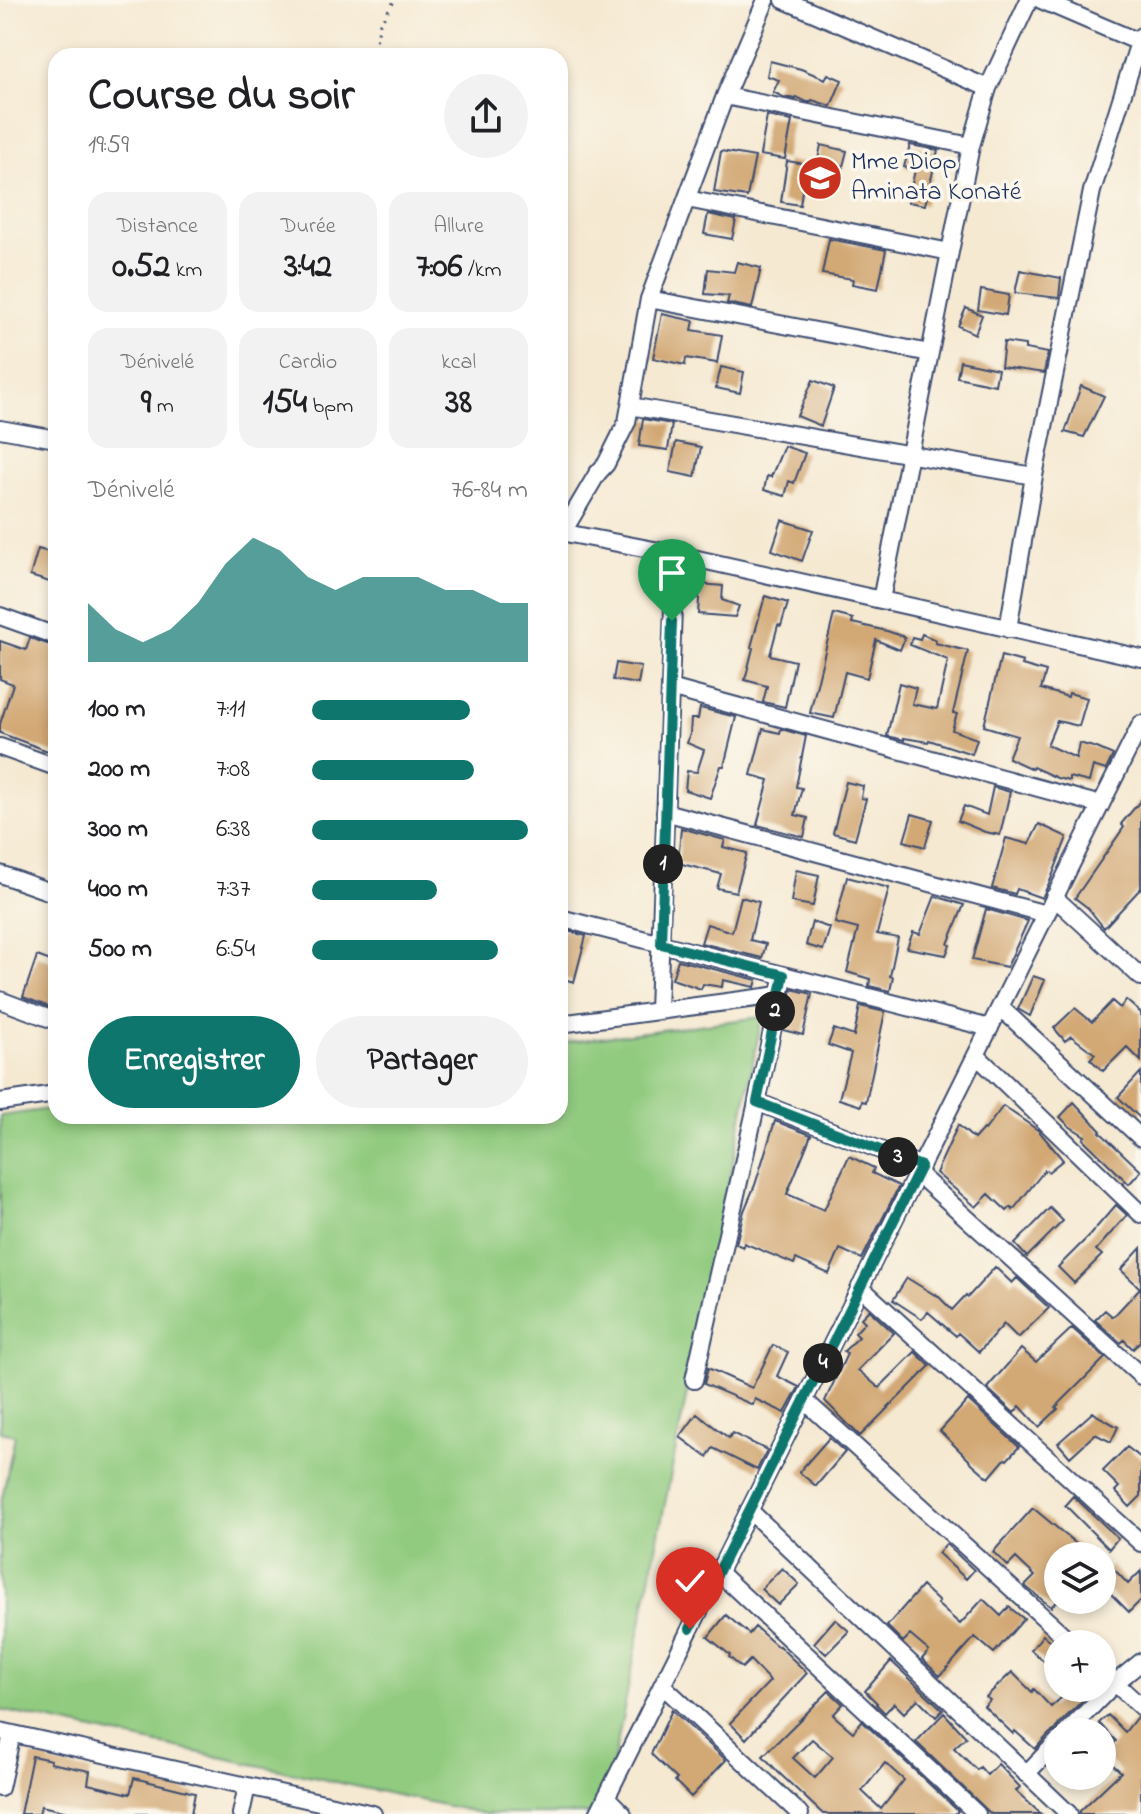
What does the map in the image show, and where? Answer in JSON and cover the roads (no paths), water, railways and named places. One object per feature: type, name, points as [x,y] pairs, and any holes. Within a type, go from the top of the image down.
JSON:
[{"type":"street","points":[[568,521],[606,464],[627,422],[649,299],[725,96],[766,0]]},
{"type":"street","points":[[784,0],[988,88]]},
{"type":"street","points":[[881,600],[971,146],[988,88],[1029,0]]},
{"type":"street","points":[[1008,629],[1034,476],[1092,191],[1140,41],[1041,0]]},
{"type":"street","points":[[725,96],[971,146]]},
{"type":"street","points":[[687,199],[950,252]]},
{"type":"street","points":[[649,299],[930,353]]},
{"type":"street","points":[[630,406],[1034,476]]},
{"type":"street","points":[[0,429],[48,438]]},
{"type":"street","points":[[568,533],[675,554],[1141,658]]},
{"type":"street","points":[[658,1010],[675,554]]},
{"type":"street","points":[[0,616],[48,633]]},
{"type":"street","points":[[670,688],[1101,805]]},
{"type":"street","points":[[598,1814],[1141,724]]},
{"type":"street","points":[[0,747],[48,764]]},
{"type":"street","points":[[665,812],[1046,914]]},
{"type":"street","points":[[0,874],[48,891]]},
{"type":"street","points":[[1054,897],[1141,977]]},
{"type":"street","points":[[568,920],[990,1028]]},
{"type":"street","points":[[694,1380],[784,975]]},
{"type":"street","points":[[568,1023],[779,995]]},
{"type":"street","points":[[0,1000],[48,1018]]},
{"type":"street","points":[[1000,1007],[1141,1138]]},
{"type":"street","points":[[976,1055],[1141,1214]]},
{"type":"street","points":[[0,1102],[48,1095]]},
{"type":"street","points":[[757,1102],[919,1170],[1141,1376]]},
{"type":"street","points":[[860,1287],[1141,1543]]},
{"type":"street","points":[[804,1400],[1058,1630]]},
{"type":"street","points":[[749,1510],[1069,1814]]},
{"type":"street","points":[[718,1572],[977,1814]]},
{"type":"street","points":[[1116,1682],[1141,1662]]},
{"type":"street","points":[[1116,1684],[1141,1707]]},
{"type":"street","points":[[662,1685],[800,1814]]},
{"type":"street","points":[[1081,1718],[1096,1702]]},
{"type":"street","points":[[0,1788],[6,1732],[373,1814]]},
{"type":"street","points":[[1026,1774],[1044,1755]]},
{"type":"street","points":[[241,1814],[247,1786]]},
{"type":"street","points":[[606,1797],[623,1814]]},
{"type":"place","name":"Mme Diop Aminata Konaté","points":[[820,178]]}]
